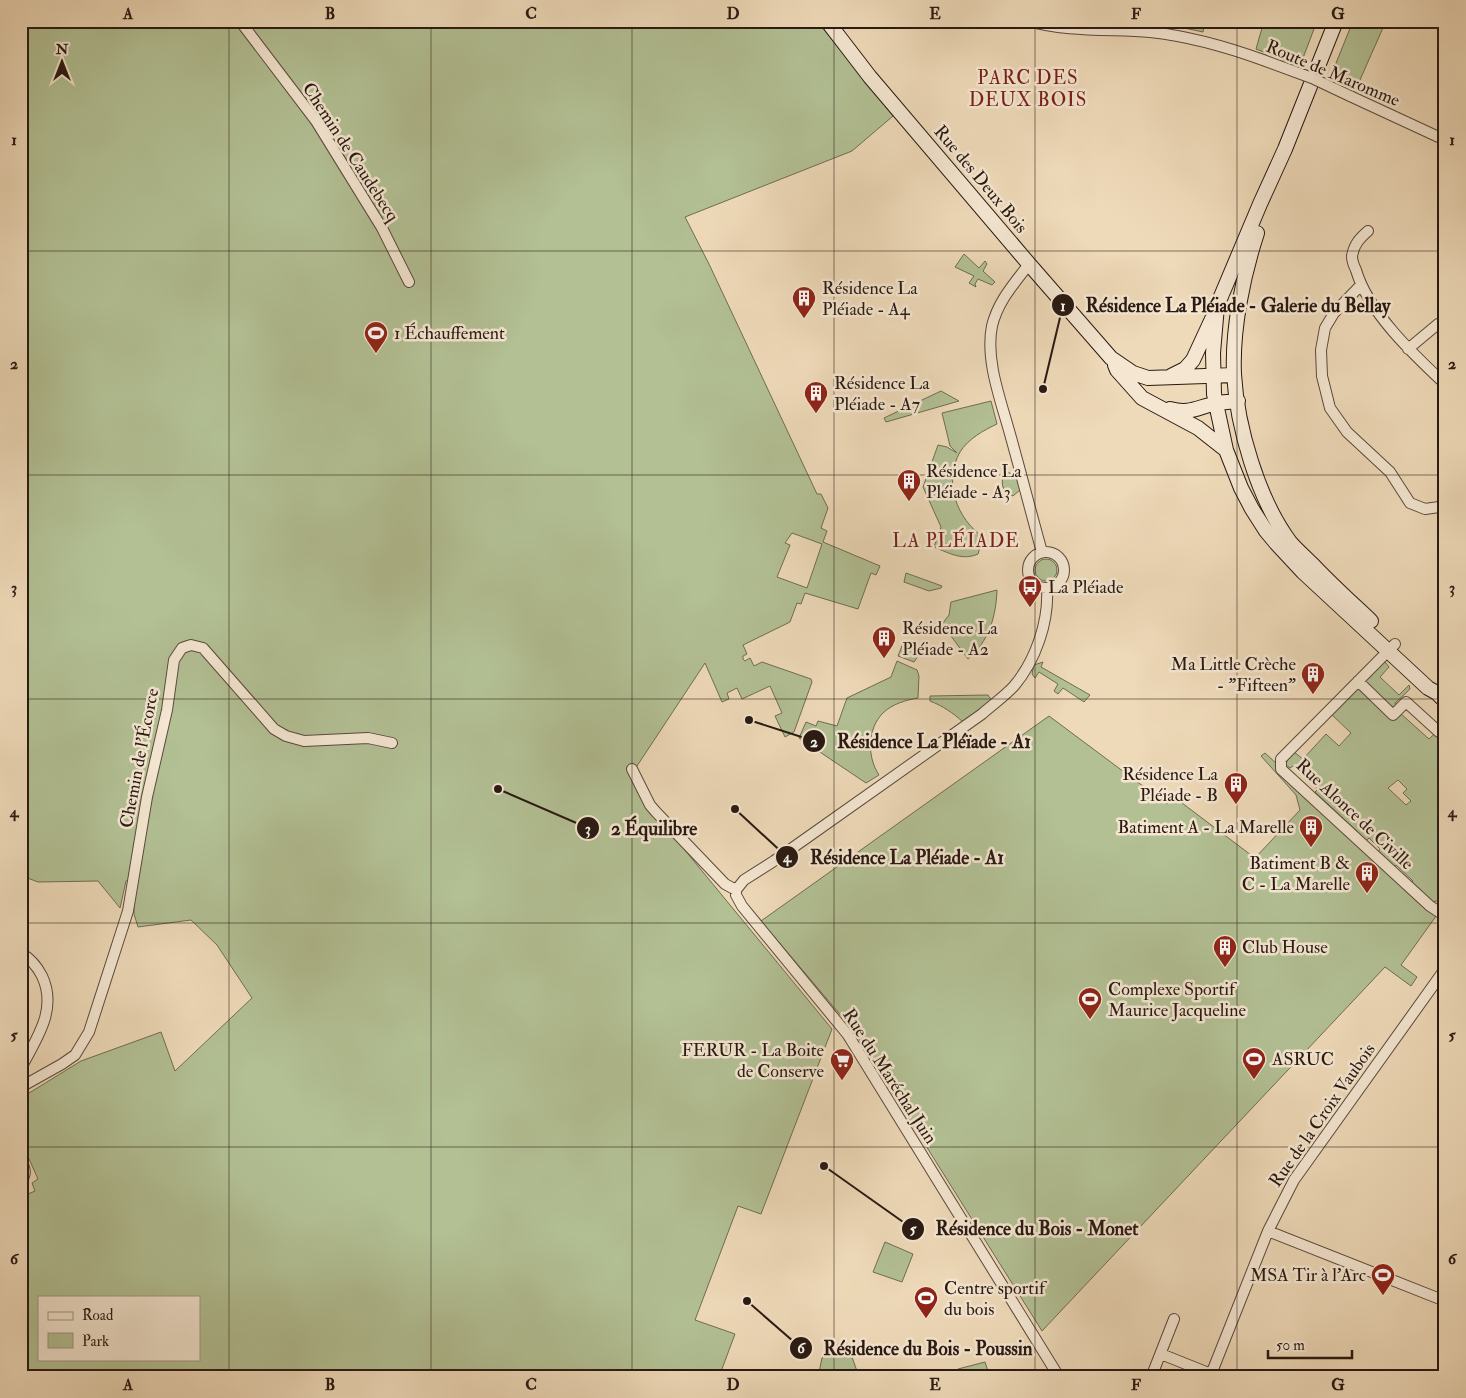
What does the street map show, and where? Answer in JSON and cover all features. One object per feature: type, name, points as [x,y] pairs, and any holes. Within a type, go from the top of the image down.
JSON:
[{"type":"street","name":"Chemin de Caudebecq","points":[[240,21],[316,121],[382,228],[409,282]]},
{"type":"street","name":"Rue des Deux Bois","points":[[826,21],[876,84],[1111,358],[1117,370],[1136,392],[1146,400],[1198,428],[1226,450]]},
{"type":"street","name":"Route de Maromme","points":[[1028,21],[1046,26],[1092,25],[1152,32],[1222,47],[1312,78],[1445,140]]},
{"type":"street","points":[[1166,378],[1185,369],[1193,360],[1285,149],[1336,21]]},
{"type":"street","points":[[1285,149],[1248,262],[1242,289],[1234,351],[1234,375],[1242,427],[1255,473],[1269,506],[1290,542],[1389,649]]},
{"type":"street","points":[[1368,230],[1358,240],[1352,257],[1360,286],[1408,349],[1445,384]]},
{"type":"street","points":[[1029,264],[1001,300],[992,325],[990,356],[1042,552]]},
{"type":"street","points":[[1360,286],[1334,313],[1325,328],[1321,350],[1322,376],[1330,408],[1347,432],[1390,472],[1410,503],[1425,509],[1439,508],[1445,501]]},
{"type":"street","points":[[1217,306],[1212,376],[1215,404],[1226,450],[1241,488],[1252,509],[1287,556],[1389,649],[1429,676],[1436,685],[1441,697]]},
{"type":"street","points":[[1408,349],[1438,324],[1445,321]]},
{"type":"street","name":"Rue des Deux Bois","points":[[1111,358],[1140,376],[1166,378],[1234,375]]},
{"type":"street","name":"Rue des Deux Bois","points":[[1163,409],[1181,412],[1238,401]]},
{"type":"street","points":[[1042,552],[1054,553],[1064,567],[1062,579],[1058,584],[1047,588],[1036,586],[1028,572],[1029,562],[1042,552]]},
{"type":"street","points":[[736,890],[744,880],[774,861],[982,714],[1013,687],[1034,653],[1044,629],[1047,614],[1047,588]]},
{"type":"street","name":"Chemin de l'Écorce","points":[[21,1087],[75,1055],[89,1032],[128,911],[147,797],[167,710],[174,660],[182,648],[191,645],[203,648],[274,728],[286,736],[304,741],[368,738],[392,743]]},
{"type":"street","name":"Rue Alonce de Civille","points":[[1389,649],[1281,759],[1281,769],[1430,906],[1445,916]]},
{"type":"street","points":[[1358,681],[1393,715],[1406,702],[1439,732]]},
{"type":"street","name":"Rue du Maréchal Juin","points":[[632,769],[656,812],[725,884],[736,890],[736,896],[742,906],[848,1035],[1059,1377]]},
{"type":"street","points":[[21,953],[34,962],[40,973],[46,986],[48,1004],[46,1019],[21,1068]]},
{"type":"street","name":"Rue de la Croix Vaubois","points":[[1160,1354],[1210,1375],[1268,1231],[1294,1180],[1445,969]]},
{"type":"street","points":[[21,1161],[25,1169],[25,1175],[21,1181]]},
{"type":"street","points":[[1268,1231],[1445,1301]]},
{"type":"street","points":[[1152,1375],[1174,1319]]},
{"type":"green space","points":[[21,21],[817,21],[893,116],[852,151],[685,217],[817,494],[821,494],[828,508],[821,528],[827,531],[823,542],[880,566],[876,575],[871,573],[858,609],[805,593],[801,604],[797,603],[790,622],[743,645],[747,654],[743,656],[743,659],[745,661],[750,658],[754,666],[762,662],[811,679],[812,682],[794,732],[785,737],[775,716],[782,713],[770,686],[742,699],[737,688],[727,693],[729,699],[722,702],[705,663],[635,769],[670,832],[832,1029],[761,1214],[738,1206],[695,1320],[735,1334],[719,1377],[23,1377],[21,1373],[21,1197],[35,1191],[32,1183],[38,1179],[21,1141],[21,1098],[81,1061],[161,1032],[175,1071],[252,998],[217,945],[191,920],[138,927],[134,914],[134,880],[126,881],[120,908],[98,881],[38,882],[25,877],[21,873]],"holes":[[[792,533],[822,544],[807,588],[777,577],[790,545],[785,543]]]},
{"type":"green space","points":[[1174,21],[1205,21],[1203,32],[1175,26]]},
{"type":"green space","points":[[1264,21],[1317,21],[1300,66],[1256,49]]},
{"type":"green space","points":[[1353,21],[1386,21],[1356,89],[1330,78]]},
{"type":"green space","points":[[964,254],[979,268],[985,261],[987,264],[983,271],[995,282],[992,285],[978,279],[975,284],[976,287],[969,283],[974,276],[955,267]]},
{"type":"green space","points":[[941,391],[959,401],[886,422],[884,418]]},
{"type":"green space","points":[[991,401],[997,424],[977,435],[963,447],[955,464],[953,475],[955,499],[960,510],[966,520],[983,537],[978,554],[966,557],[934,547],[941,527],[923,487],[938,445],[947,447],[957,453],[950,446],[942,413]]},
{"type":"green space","points":[[1007,472],[1017,476],[1020,490],[1013,496],[1005,490],[1002,483],[1003,476]]},
{"type":"green space","points":[[1046,559],[1054,562],[1057,570],[1054,578],[1046,581],[1038,578],[1035,570],[1038,562]]},
{"type":"green space","points":[[906,573],[942,586],[941,588],[929,591],[904,582]]},
{"type":"green space","points":[[997,590],[995,610],[990,628],[981,644],[968,659],[942,624],[949,615],[951,602]]},
{"type":"green space","points":[[904,641],[920,647],[922,643],[925,645],[914,662],[898,656]]},
{"type":"green space","points":[[1382,658],[1389,667],[1380,677],[1399,695],[1409,685],[1410,689],[1395,703],[1400,713],[1429,739],[1445,724],[1445,752],[1443,754],[1445,756],[1445,893],[1437,901],[1431,902],[1411,884],[1413,881],[1396,865],[1393,868],[1377,853],[1380,849],[1369,838],[1366,841],[1315,792],[1318,789],[1293,766],[1290,768],[1286,765],[1288,756],[1294,752],[1303,759],[1326,734],[1339,746],[1351,733],[1330,713]],"holes":[[[1398,780],[1407,789],[1403,793],[1411,801],[1406,805],[1388,788]]]},
{"type":"green space","points":[[897,661],[917,670],[919,676],[918,698],[895,705],[883,713],[878,720],[870,743],[872,760],[879,775],[866,783],[799,738],[806,722],[816,726],[818,721],[837,726],[847,698],[891,677]]},
{"type":"green space","points":[[1043,662],[1041,667],[1090,695],[1084,702],[1063,688],[1058,694],[1054,691],[1058,684],[1039,672],[1035,678],[1032,674],[1034,665]]},
{"type":"green space","points":[[988,695],[992,701],[963,722],[948,710],[930,701],[930,696]]},
{"type":"green space","name":"Complexe Sportif Maurice Jacqueline","points":[[1049,716],[1167,804],[1174,797],[1255,858],[1300,810],[1296,795],[1261,756],[1265,753],[1439,912],[1401,965],[1417,977],[1411,986],[1385,967],[1042,1331],[854,1031],[761,921]]},
{"type":"green space","points":[[885,1242],[913,1254],[902,1282],[873,1272]]},
{"type":"green space","points":[[845,1338],[857,1371],[865,1377],[818,1377],[822,1358]]},
{"type":"green space","points":[[985,1362],[990,1377],[948,1377],[958,1369]]},
{"type":"place","name":"Résidence La Pléiade - A4","points":[[804,319]]},
{"type":"place","name":"1 Échauffement","points":[[376,354]]},
{"type":"place","name":"Résidence La Pléiade - Galerie du Bellay","points":[[1043,389]]},
{"type":"place","name":"Résidence La Pléiade - A7","points":[[816,414]]},
{"type":"place","name":"Résidence La Pléiade - A3","points":[[909,502]]},
{"type":"place","name":"La Pléiade","points":[[1030,608]]},
{"type":"place","name":"Résidence La Pléiade - A2","points":[[884,659]]},
{"type":"place","name":"Ma Little Crèche - \"Fifteen\"","points":[[1313,695]]},
{"type":"place","name":"Résidence La Pléïade - A1","points":[[749,720]]},
{"type":"place","name":"2 Équilibre","points":[[498,789]]},
{"type":"place","name":"Résidence La Pléiade - B","points":[[1236,805]]},
{"type":"place","name":"Résidence La Pléiade - A1","points":[[735,809]]},
{"type":"place","name":"Batiment A - La Marelle","points":[[1311,848]]},
{"type":"place","name":"Batiment B & C - La Marelle","points":[[1367,894]]},
{"type":"place","name":"Club House","points":[[1225,968]]},
{"type":"place","name":"Complexe Sportif Maurice Jacqueline","points":[[1090,1020]]},
{"type":"place","name":"ASRUC","points":[[1254,1080]]},
{"type":"place","name":"FERUR - La Boite de Conserve","points":[[842,1081]]},
{"type":"place","name":"Résidence du Bois - Monet","points":[[824,1166]]},
{"type":"place","name":"MSA Tir à l'Arc","points":[[1383,1296]]},
{"type":"place","name":"Résidence du Bois - Poussin","points":[[747,1301]]},
{"type":"place","name":"Centre sportif du bois","points":[[926,1319]]},
{"type":"district","name":"PARC DES DEUX BOIS","points":[[1028,88]]},
{"type":"district","name":"LA PLÉIADE","points":[[956,540]]}]
